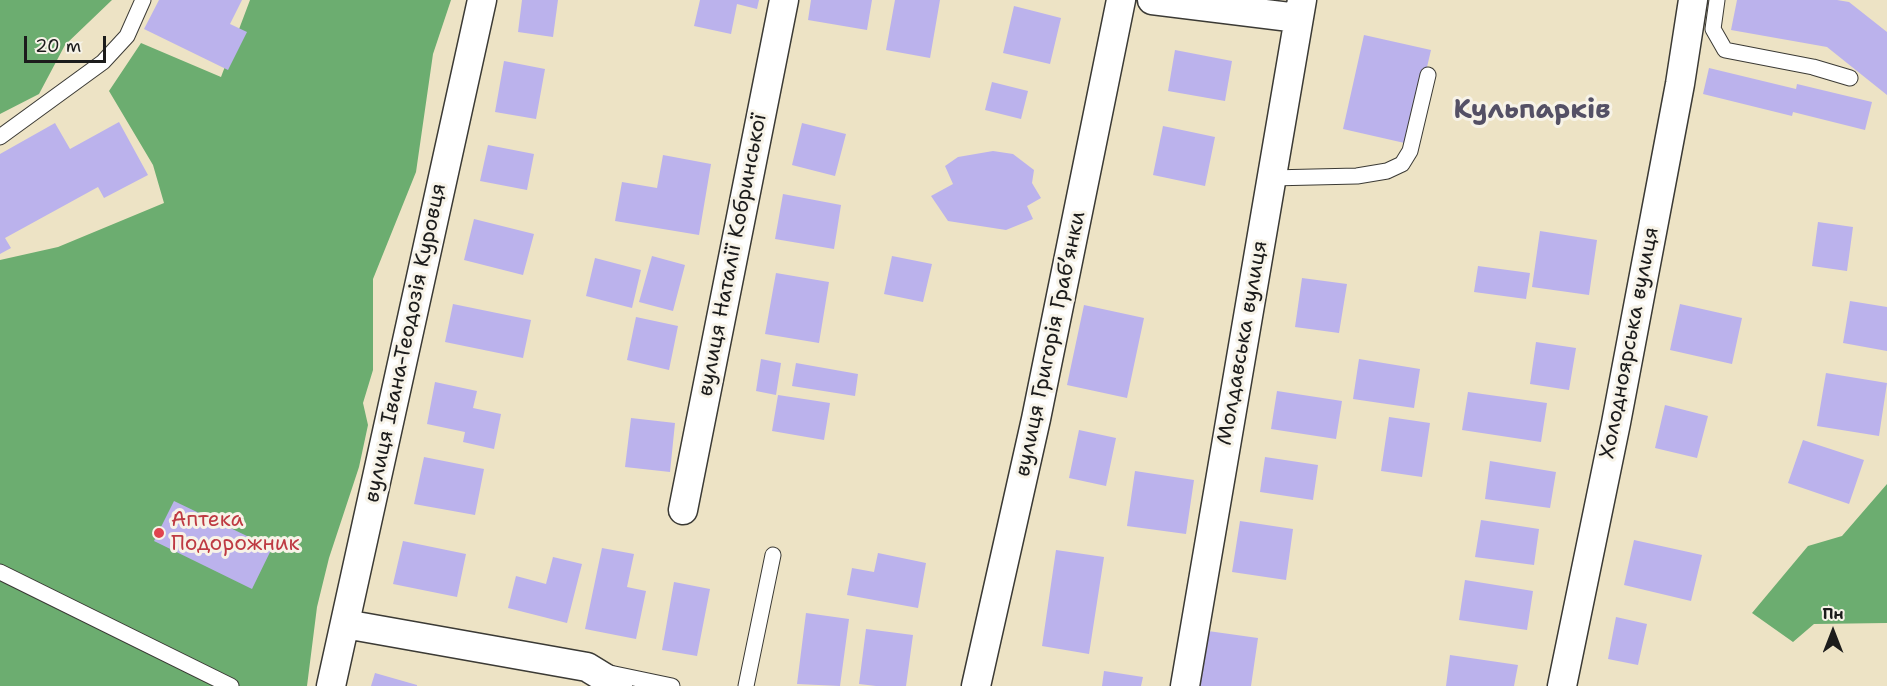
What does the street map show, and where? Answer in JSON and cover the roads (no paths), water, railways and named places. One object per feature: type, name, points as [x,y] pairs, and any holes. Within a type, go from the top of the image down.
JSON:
[{"type":"street","name":"вулиця Івана-Теодозія Куровця","points":[[331,686],[482,0]]},
{"type":"street","name":"вулиця Наталії Кобринської","points":[[683,510],[784,0]]},
{"type":"street","name":"вулиця Григорія Грабʼянки","points":[[976,686],[1036,419],[1121,0]]},
{"type":"street","points":[[1152,0],[1300,9]]},
{"type":"street","name":"Холодноярська вулиця","points":[[1562,686],[1618,411],[1694,0]]},
{"type":"street","name":"Молдавська вулиця","points":[[1185,686],[1300,9]]},
{"type":"street","points":[[345,624],[587,667],[618,686]]},
{"type":"lane","points":[[0,137],[103,62],[127,36],[143,0]]},
{"type":"lane","points":[[1717,0],[1713,29],[1725,50],[1813,67],[1850,78]]},
{"type":"lane","points":[[1271,178],[1357,176],[1387,171],[1402,164],[1410,151],[1428,75]]},
{"type":"lane","points":[[746,686],[773,555]]},
{"type":"lane","points":[[0,572],[231,686]]},
{"type":"lane","points":[[587,667],[672,686]]},
{"type":"place","name":"Аптека Подорожник","points":[[159,533]]},
{"type":"district","name":"Кульпарків","points":[[1532,111]]}]
